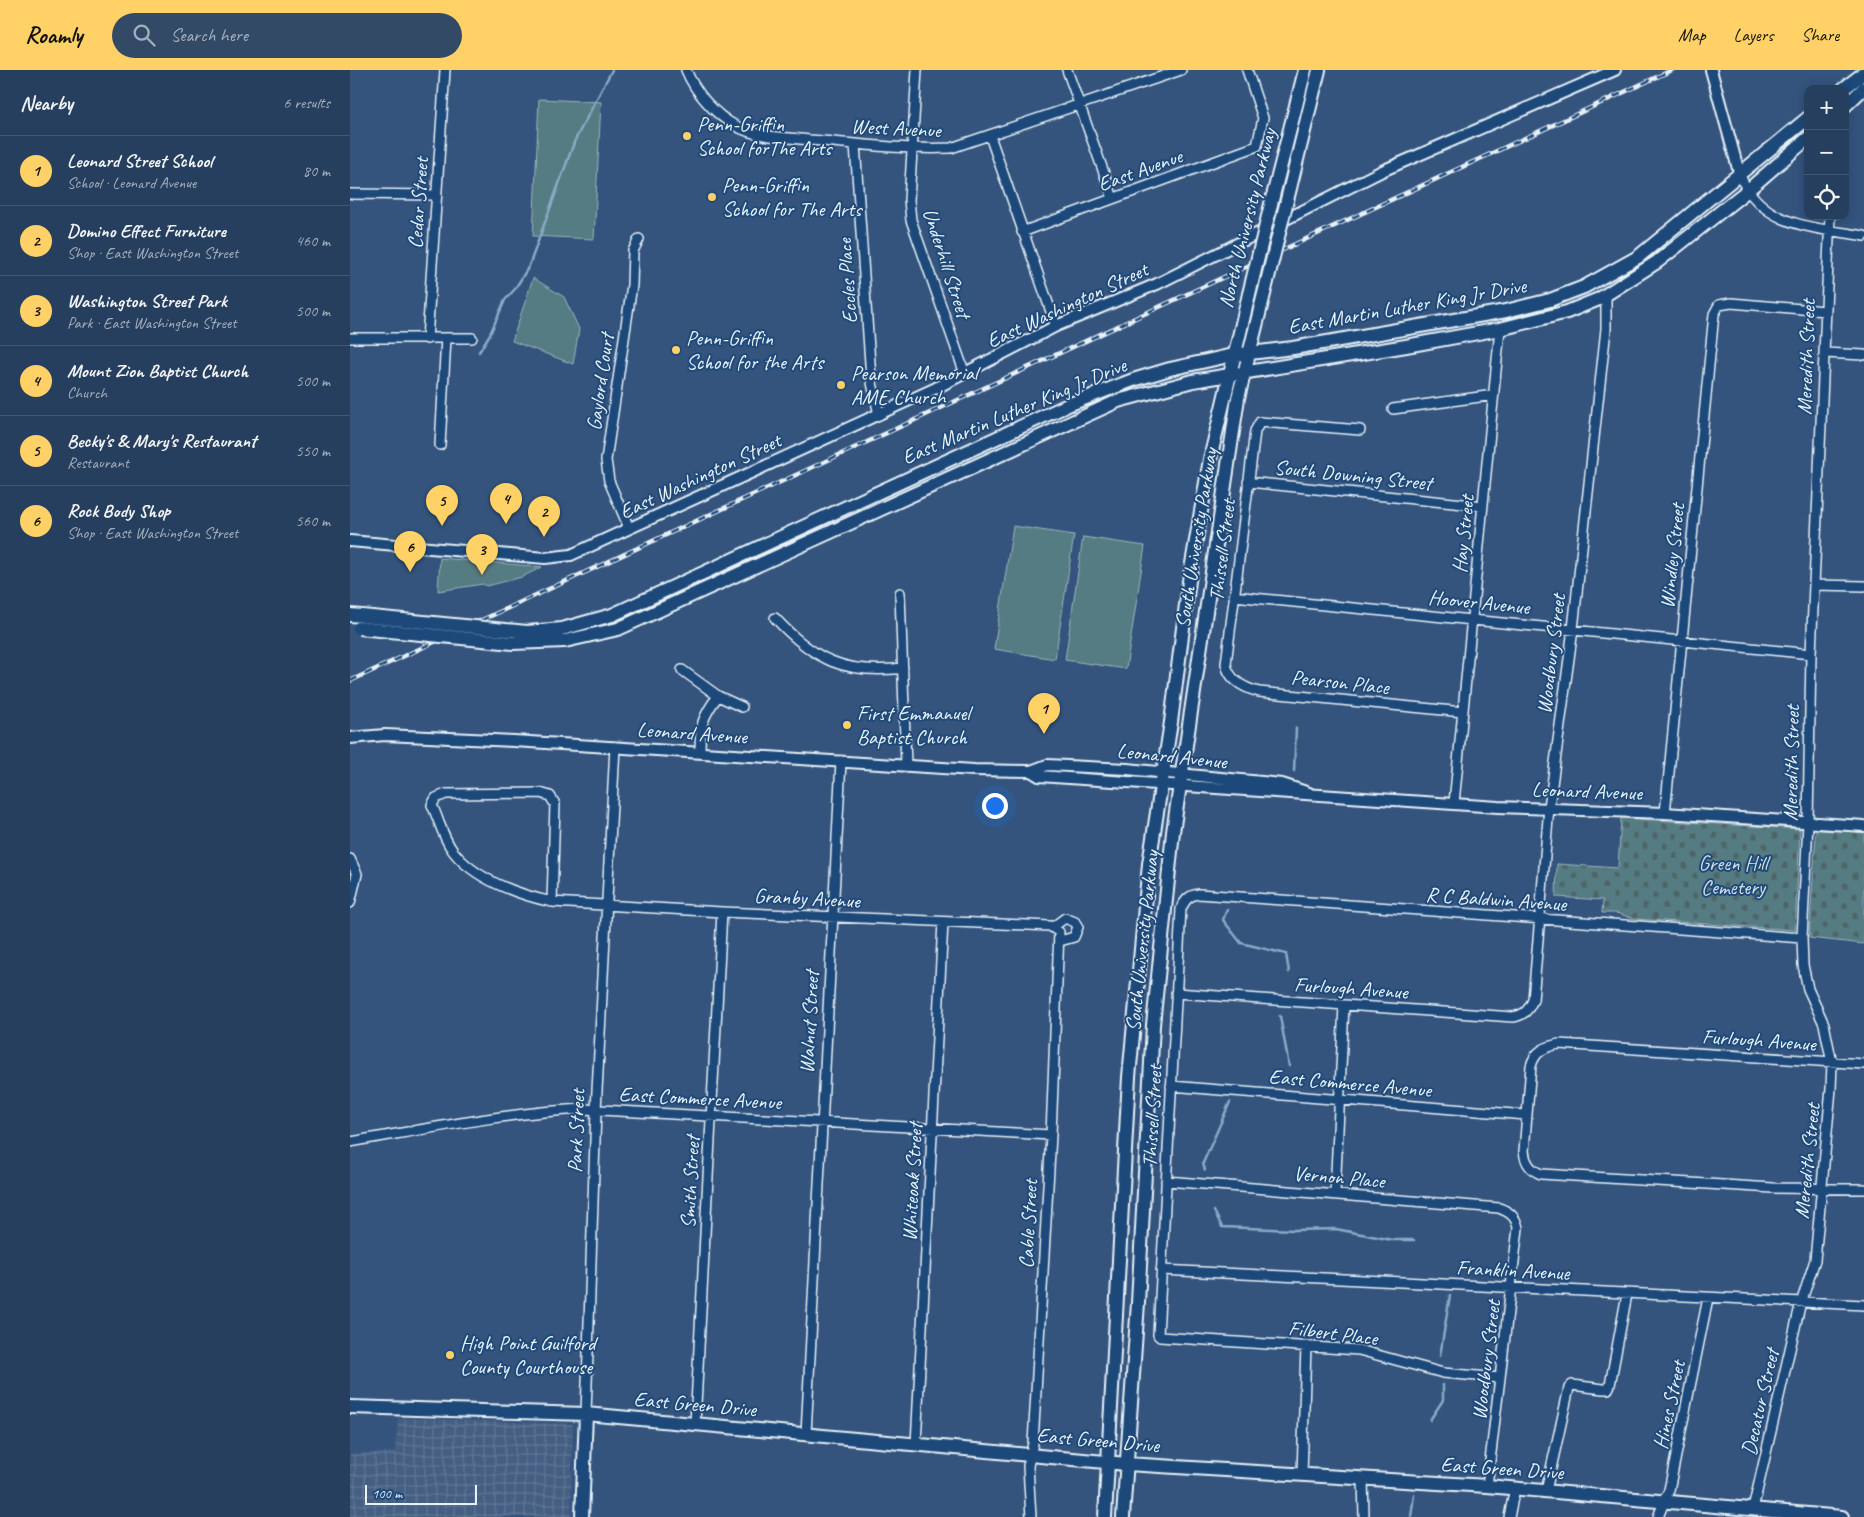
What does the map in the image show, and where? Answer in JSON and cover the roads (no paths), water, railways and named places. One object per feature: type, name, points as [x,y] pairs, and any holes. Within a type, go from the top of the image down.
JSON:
[{"type":"main road","name":"North University Parkway","points":[[1228,376],[1304,70]]},
{"type":"main road","name":"North University Parkway","points":[[1244,373],[1319,70]]},
{"type":"main road","points":[[1848,85],[1864,73]]},
{"type":"main road","points":[[1849,102],[1864,88]]},
{"type":"main road","name":"East Martin Luther King Jr Drive","points":[[563,635],[612,615],[1068,405],[1133,380],[1233,355],[1293,348],[1506,311],[1550,300],[1584,287],[1638,257],[1740,176],[1804,121]]},
{"type":"main road","name":"East Martin Luther King Jr Drive","points":[[355,621],[563,635],[618,629],[1118,401],[1193,381],[1500,329],[1567,312],[1606,295],[1657,262],[1748,190],[1804,141]]},
{"type":"main road","name":"South University Parkway","points":[[1123,1517],[1128,1464],[1153,1025],[1180,781],[1223,486],[1244,373]]},
{"type":"main road","name":"South University Parkway","points":[[1105,1517],[1129,1077],[1148,873],[1189,581],[1210,459],[1228,376]]},
{"type":"main road","name":"East Green Drive","points":[[350,1407],[586,1414],[1128,1464],[1515,1488],[1842,1517]]},
{"type":"main road","name":"Park Street","points":[[582,1517],[586,1414]]},
{"type":"street","name":"Cedar Street","points":[[427,339],[445,70]]},
{"type":"street","name":"West Avenue","points":[[686,70],[716,112],[738,127],[756,133],[912,150],[951,148],[1181,70]]},
{"type":"street","name":"Underhill Street","points":[[917,70],[909,200],[911,220],[965,374]]},
{"type":"street","points":[[1067,70],[1113,198]]},
{"type":"street","name":"East Avenue","points":[[1022,232],[1257,146],[1261,133],[1263,114],[1247,70]]},
{"type":"street","name":"East Washington Street","points":[[350,541],[554,558],[571,555],[879,415],[965,374],[1056,326],[1157,284],[1382,171],[1615,70]]},
{"type":"street","points":[[1711,70],[1740,176],[1748,190],[1772,215],[1829,230],[1864,236]]},
{"type":"street","points":[[990,136],[1056,326]]},
{"type":"street","name":"Eccles Place","points":[[856,144],[871,378],[879,415]]},
{"type":"street","points":[[350,194],[436,195]]},
{"type":"street","name":"Meredith Street","points":[[1802,1303],[1815,1260],[1832,1063],[1824,1024],[1808,989],[1803,965],[1802,938],[1808,823],[1811,654],[1830,220]]},
{"type":"street","name":"Gaylord Court","points":[[629,528],[609,481],[606,460],[632,285],[633,251],[639,239]]},
{"type":"street","name":"Woodbury Street","points":[[1524,1014],[1533,1000],[1549,807],[1573,629],[1606,329],[1606,295]]},
{"type":"street","name":"Windley Street","points":[[1665,813],[1714,314],[1719,305],[1731,303],[1825,310]]},
{"type":"street","name":"Hay Street","points":[[1454,803],[1500,329]]},
{"type":"street","points":[[350,338],[472,338]]},
{"type":"street","points":[[440,445],[446,338]]},
{"type":"street","points":[[1824,352],[1864,356]]},
{"type":"street","points":[[1393,409],[1494,395]]},
{"type":"street","name":"Thissell Street","points":[[1226,664],[1255,431],[1260,422],[1360,430]]},
{"type":"street","name":"South Downing Street","points":[[1248,482],[1484,506]]},
{"type":"street","points":[[1814,585],[1864,586]]},
{"type":"street","points":[[900,593],[906,766]]},
{"type":"street","name":"Hoover Avenue","points":[[1234,596],[1811,654]]},
{"type":"street","points":[[775,618],[811,650],[839,666],[877,671],[903,668]]},
{"type":"street","name":"Pearson Place","points":[[1226,664],[1228,671],[1237,682],[1259,692],[1463,712]]},
{"type":"street","points":[[682,670],[718,696],[742,707]]},
{"type":"street","points":[[700,752],[702,723],[705,713],[718,696]]},
{"type":"street","name":"Leonard Avenue","points":[[350,738],[385,736],[615,747],[906,766],[1031,771],[1047,765],[1163,772],[1180,781]]},
{"type":"street","name":"Park Street","points":[[586,1414],[596,1110],[615,747]]},
{"type":"street","name":"Walnut Street","points":[[806,1434],[840,761]]},
{"type":"street","name":"Leonard Avenue","points":[[1031,771],[1039,776],[1161,785],[1180,781],[1309,793],[1454,803],[1665,813],[1864,826]]},
{"type":"street","name":"Granby Avenue","points":[[552,902],[555,804],[550,796],[540,793],[446,794],[436,798],[432,805],[453,851],[468,865],[495,882],[523,896],[552,902],[943,922],[1057,933]]},
{"type":"street","points":[[350,859],[354,864],[357,874],[350,903]]},
{"type":"street","name":"R C Baldwin Avenue","points":[[1188,898],[1199,894],[1802,938]]},
{"type":"street","name":"Thissell Street","points":[[1160,1337],[1157,1331],[1181,909],[1188,898]]},
{"type":"street","name":"Smith Street","points":[[696,1424],[722,912]]},
{"type":"street","name":"Whiteoak Street","points":[[916,1444],[943,922]]},
{"type":"street","name":"Cable Street","points":[[1030,1517],[1028,1466],[1050,1135],[1057,933]]},
{"type":"street","name":"Furlough Avenue","points":[[1176,993],[1513,1017],[1524,1014]]},
{"type":"street","points":[[1335,1194],[1344,1005]]},
{"type":"street","name":"Furlough Avenue","points":[[1526,1115],[1530,1066],[1535,1055],[1545,1047],[1559,1044],[1864,1064]]},
{"type":"street","name":"East Commerce Avenue","points":[[1171,1086],[1526,1115]]},
{"type":"street","name":"East Commerce Avenue","points":[[350,1142],[549,1111],[596,1110],[1050,1135]]},
{"type":"street","points":[[1526,1115],[1525,1158],[1530,1168],[1541,1174],[1579,1178],[1822,1189],[1864,1188]]},
{"type":"street","name":"Vernon Place","points":[[1166,1181],[1499,1208],[1509,1212]]},
{"type":"street","name":"Woodbury Street","points":[[1488,1486],[1500,1378],[1513,1288],[1518,1228],[1514,1217],[1509,1212]]},
{"type":"street","name":"Franklin Avenue","points":[[1161,1270],[1864,1305]]},
{"type":"street","points":[[1546,1491],[1569,1388],[1572,1385],[1608,1389],[1610,1385],[1627,1294]]},
{"type":"street","name":"Hines Street","points":[[1658,1517],[1669,1490],[1708,1298]]},
{"type":"street","name":"Decatur Street","points":[[1753,1509],[1802,1303]]},
{"type":"street","name":"Filbert Place","points":[[1160,1337],[1359,1350],[1443,1373],[1500,1378]]},
{"type":"street","points":[[1302,1475],[1306,1346]]},
{"type":"street","points":[[1363,1478],[1364,1517]]},
{"type":"street","points":[[1509,1517],[1515,1488]]},
{"type":"waterway","points":[[479,352],[490,334],[505,300],[515,289],[529,266],[575,140],[612,70]]},
{"type":"waterway","points":[[1294,771],[1296,728]]},
{"type":"waterway","points":[[1227,909],[1223,920],[1241,943],[1286,954],[1289,972]]},
{"type":"waterway","points":[[1280,1016],[1289,1066]]},
{"type":"waterway","points":[[1205,1170],[1203,1163],[1230,1102]]},
{"type":"waterway","points":[[1214,1211],[1222,1227],[1294,1230],[1336,1229],[1392,1240],[1414,1240]]},
{"type":"waterway","points":[[1440,1356],[1450,1295]]},
{"type":"waterway","points":[[1430,1420],[1443,1400],[1443,1385]]},
{"type":"waterway","points":[[1411,1517],[1414,1495]]},
{"type":"railway","points":[[350,681],[1672,70]]},
{"type":"place","name":"Penn-Griffin School forThe Arts","points":[[687,136]]},
{"type":"place","name":"Penn-Griffin School for The Arts","points":[[712,197]]},
{"type":"place","name":"Penn-Griffin School for the Arts","points":[[676,350]]},
{"type":"place","name":"Pearson Memorial AME Church","points":[[841,385]]},
{"type":"place","name":"Mount Zion Baptist Church","points":[[506,524]]},
{"type":"place","name":"Becky's & Mary's Restaurant","points":[[442,526]]},
{"type":"place","name":"Domino Effect Furniture","points":[[544,537]]},
{"type":"place","name":"Rock Body Shop","points":[[410,572]]},
{"type":"place","name":"Washington Street Park","points":[[482,575]]},
{"type":"place","name":"First Emmanuel Baptist Church","points":[[847,725]]},
{"type":"place","name":"Leonard Street School","points":[[1044,734]]},
{"type":"place","name":"High Point Guilford County Courthouse","points":[[450,1355]]},
{"type":"park label","name":"Green Hill Cemetery","points":[[1733,875]]}]
